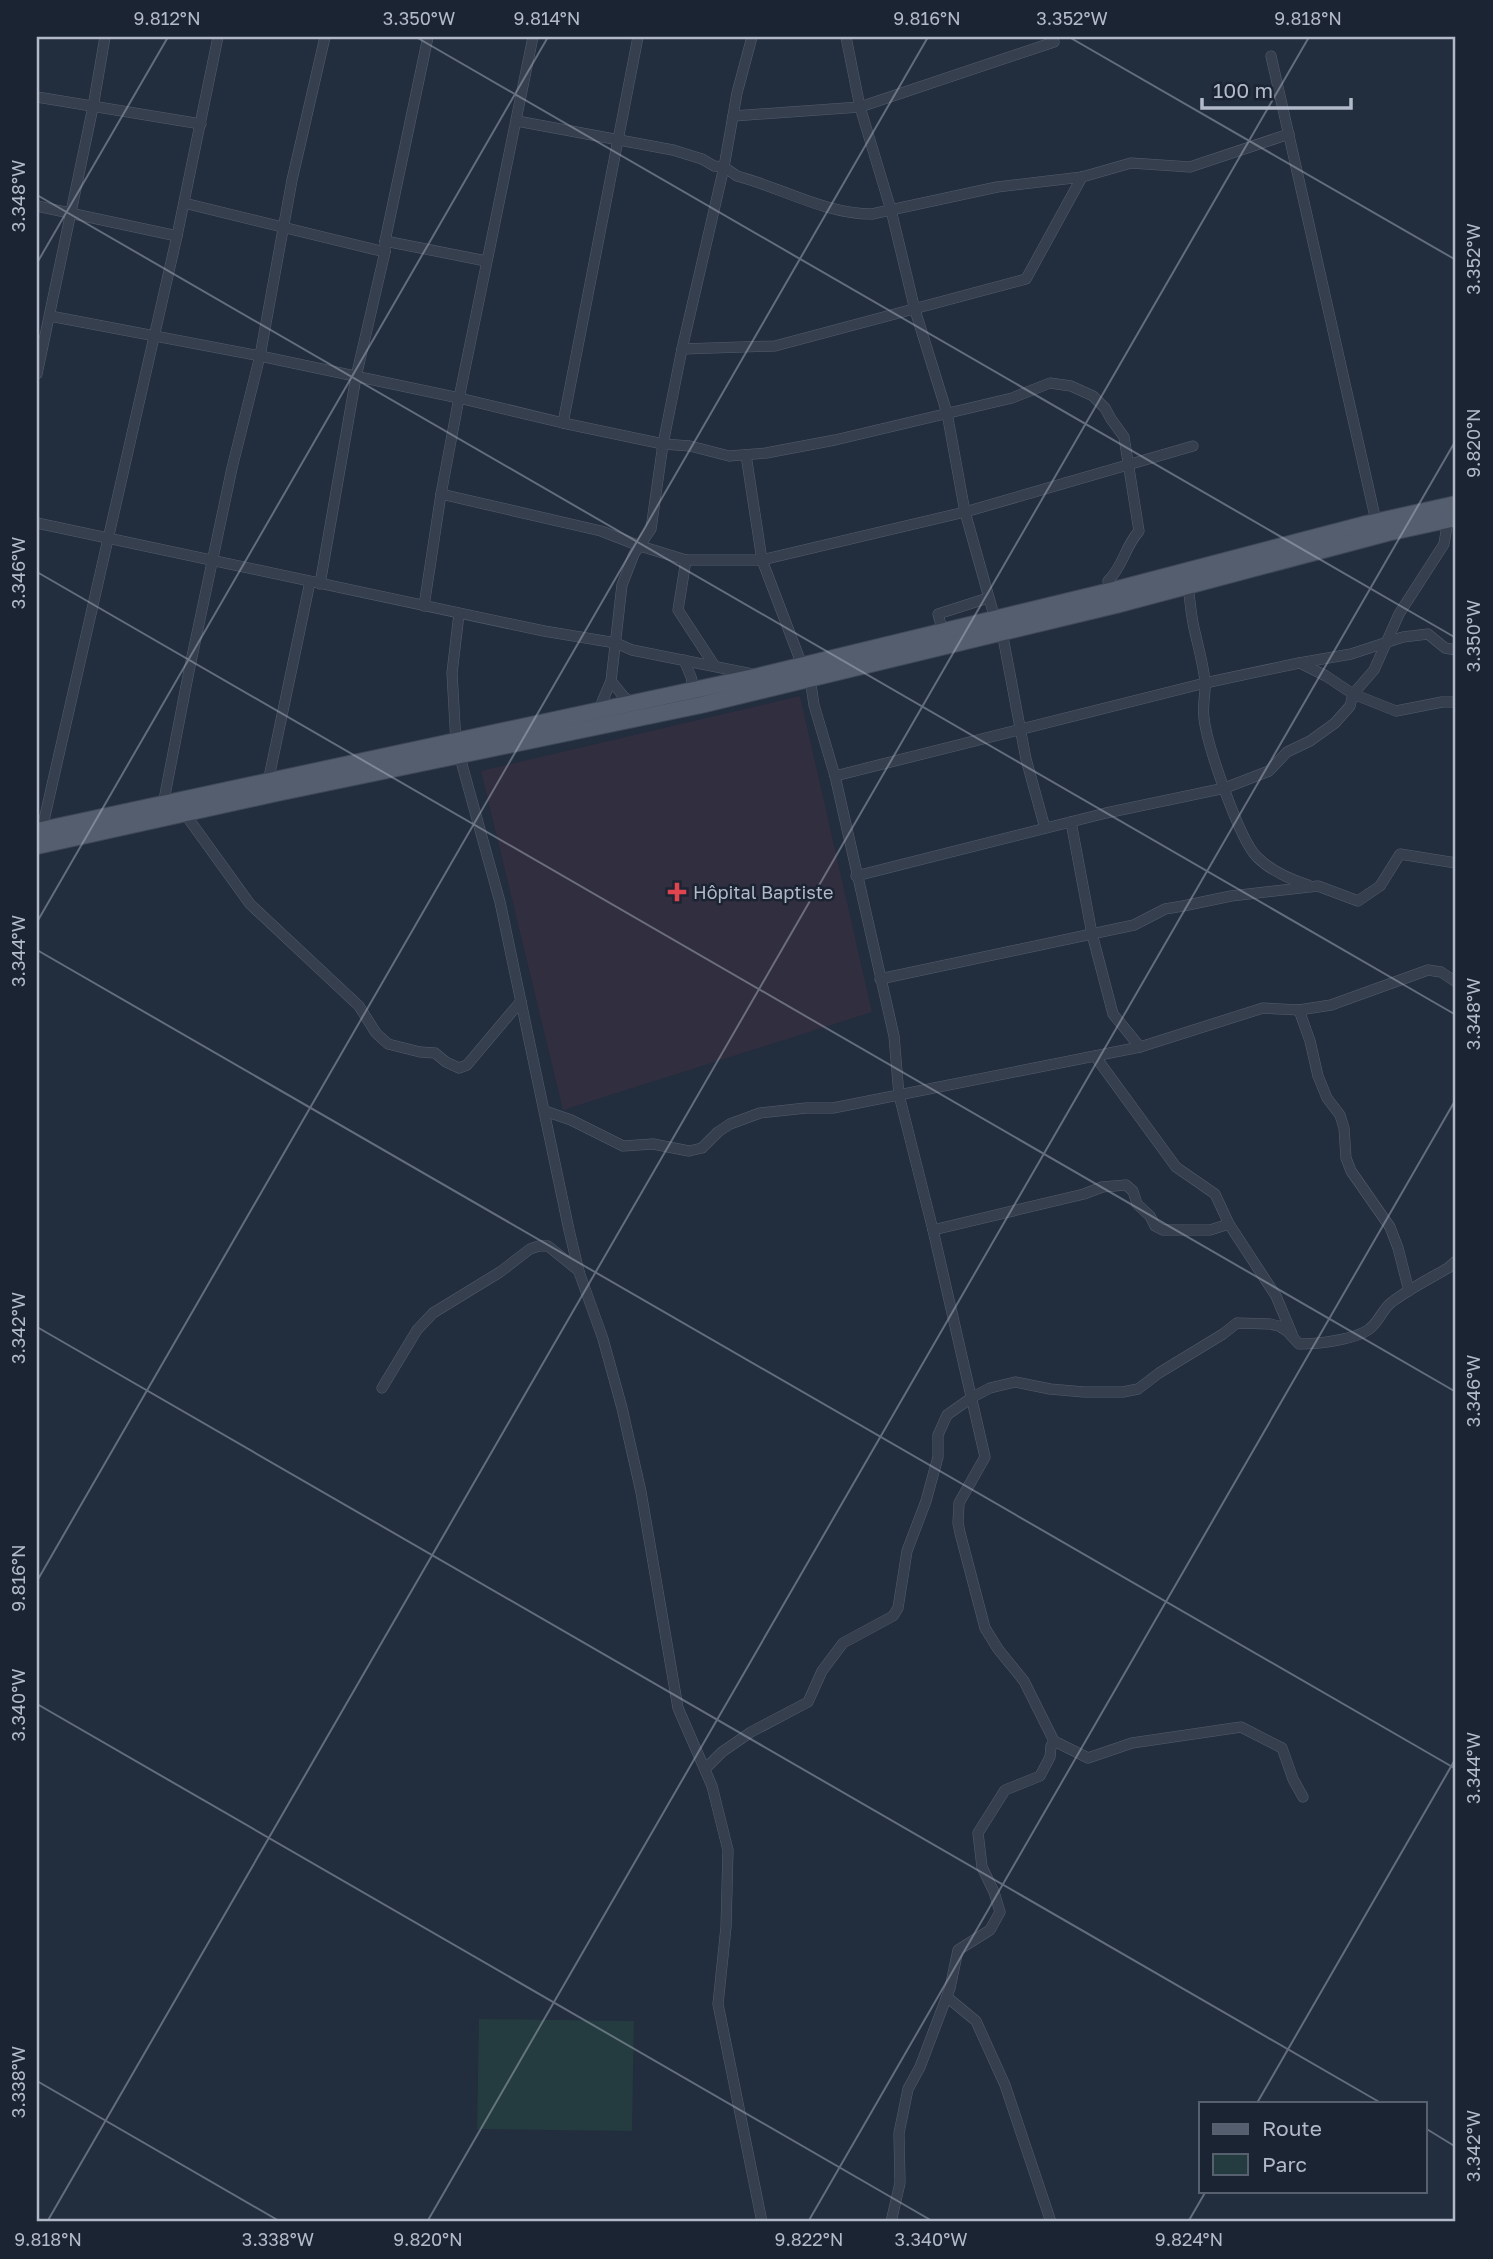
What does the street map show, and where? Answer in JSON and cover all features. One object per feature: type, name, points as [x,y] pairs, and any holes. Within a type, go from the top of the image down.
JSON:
[{"type":"main road","points":[[999,625],[1110,591],[1376,522],[1450,512]]},
{"type":"main road","points":[[37,846],[185,814],[632,704],[697,698],[999,625],[1188,586],[1387,533],[1450,512]]},
{"type":"main road","points":[[40,830],[268,782],[649,714],[759,676],[806,672]]},
{"type":"street","points":[[37,374],[105,37]]},
{"type":"street","points":[[40,830],[177,236],[218,37]]},
{"type":"street","points":[[163,805],[213,561],[260,356],[282,227],[325,37]]},
{"type":"street","points":[[268,782],[315,583],[428,37]]},
{"type":"street","points":[[424,606],[459,398],[533,37]]},
{"type":"street","points":[[563,423],[638,37]]},
{"type":"street","points":[[602,711],[602,702],[611,681],[622,585],[627,568],[651,529],[663,444],[682,349],[752,37]]},
{"type":"street","points":[[846,37],[860,107],[891,210],[915,310],[947,414],[965,512],[988,598],[999,625],[1020,730],[1045,828]]},
{"type":"street","points":[[733,116],[860,107],[1054,42]]},
{"type":"street","points":[[1271,56],[1376,522]]},
{"type":"street","points":[[37,97],[201,124]]},
{"type":"street","points":[[517,121],[673,150],[702,159],[713,166],[724,167],[737,176],[845,212],[872,214],[997,187],[1082,177],[1131,163],[1190,167],[1289,134]]},
{"type":"street","points":[[682,349],[775,346],[1026,279],[1082,177]]},
{"type":"street","points":[[184,203],[384,252]]},
{"type":"street","points":[[37,206],[177,236]]},
{"type":"street","points":[[385,241],[486,261]]},
{"type":"street","points":[[50,316],[260,356],[563,423],[663,444],[690,446],[729,456],[766,453],[835,440],[1012,398],[1051,383],[1071,386],[1093,396],[1105,408],[1124,437],[1139,531],[1130,541],[1119,570],[1108,581],[1110,591]]},
{"type":"street","points":[[441,494],[601,531],[687,560],[762,560],[965,512],[1193,446]]},
{"type":"street","points":[[746,455],[762,560],[806,672],[835,776],[894,1036],[898,1095],[933,1230],[985,1457],[959,1503],[958,1523],[985,1628],[1024,1681],[1038,1714],[1054,1741],[1088,1758],[1132,1744],[1241,1727],[1282,1748],[1293,1779],[1303,1797]]},
{"type":"street","points":[[856,876],[1045,828],[1224,788],[1269,771],[1287,752],[1310,741],[1335,723],[1350,706],[1353,694],[1374,670],[1417,583],[1444,544],[1450,512]]},
{"type":"street","points":[[37,523],[459,614],[616,643],[632,650],[759,676]]},
{"type":"street","points":[[687,560],[678,610],[714,665]]},
{"type":"street","points":[[1188,586],[1205,683],[1205,728],[1236,820],[1254,854],[1285,877],[1311,887]]},
{"type":"street","points":[[945,638],[938,614],[988,598]]},
{"type":"street","points":[[459,614],[452,673],[459,748],[500,902],[579,1272],[610,1362],[641,1492],[678,1707],[712,1786],[727,1850],[726,1927],[718,2004],[762,2222]]},
{"type":"street","points":[[835,776],[1205,683],[1351,654],[1403,637],[1428,634],[1445,648],[1456,650]]},
{"type":"street","points":[[684,660],[697,698]]},
{"type":"street","points":[[1299,663],[1326,676],[1353,694],[1395,711],[1456,702]]},
{"type":"street","points":[[611,681],[632,704],[649,714]]},
{"type":"street","points":[[185,814],[250,904],[359,1006],[376,1033],[388,1044],[435,1053],[459,1069],[467,1065],[521,1001]]},
{"type":"street","points":[[1071,822],[1092,934],[1113,1014],[1140,1047]]},
{"type":"street","points":[[880,979],[1134,925],[1165,909],[1231,896],[1325,887],[1359,901],[1380,886],[1400,854],[1456,863]]},
{"type":"street","points":[[545,1111],[571,1120],[623,1146],[653,1144],[690,1151],[702,1149],[730,1124],[760,1113],[833,1108],[1140,1047],[1263,1008],[1299,1010],[1331,1005],[1428,970],[1441,972],[1456,982]]},
{"type":"street","points":[[1299,1010],[1318,1076],[1327,1098],[1340,1115],[1344,1128],[1346,1158],[1351,1171],[1390,1227],[1409,1291]]},
{"type":"street","points":[[1095,1056],[1176,1167],[1215,1194],[1229,1224],[1276,1296],[1294,1338]]},
{"type":"street","points":[[933,1230],[1084,1194],[1102,1187],[1126,1185],[1133,1191],[1137,1203],[1150,1216],[1155,1226],[1163,1230],[1210,1230],[1229,1224]]},
{"type":"street","points":[[382,1388],[417,1330],[433,1313],[500,1272],[530,1249],[539,1245],[548,1246],[579,1272]]},
{"type":"street","points":[[705,1769],[722,1752],[751,1731],[808,1702],[822,1671],[843,1643],[893,1616],[898,1608],[907,1551],[926,1501],[938,1457],[938,1435],[947,1415],[971,1398],[990,1388],[1015,1381],[1050,1389],[1084,1392],[1124,1392],[1138,1389],[1237,1323],[1279,1326],[1299,1344],[1330,1342],[1368,1331],[1381,1317],[1388,1304],[1456,1261]]},
{"type":"street","points":[[891,2222],[900,2183],[899,2133],[908,2089],[920,2067],[947,1997],[958,1950],[990,1930],[1000,1912],[982,1867],[978,1833],[1005,1790],[1040,1776],[1054,1741]]},
{"type":"street","points":[[947,1997],[976,2021],[1005,2085],[1051,2222]]},
{"type":"shaded area","name":"Hôpital Baptiste","points":[[800,696],[872,1012],[563,1110],[481,771]]},
{"type":"green space","points":[[479,2019],[634,2021],[632,2131],[477,2129]]},
{"type":"place","name":"Hôpital Baptiste","points":[[677,892]]}]
